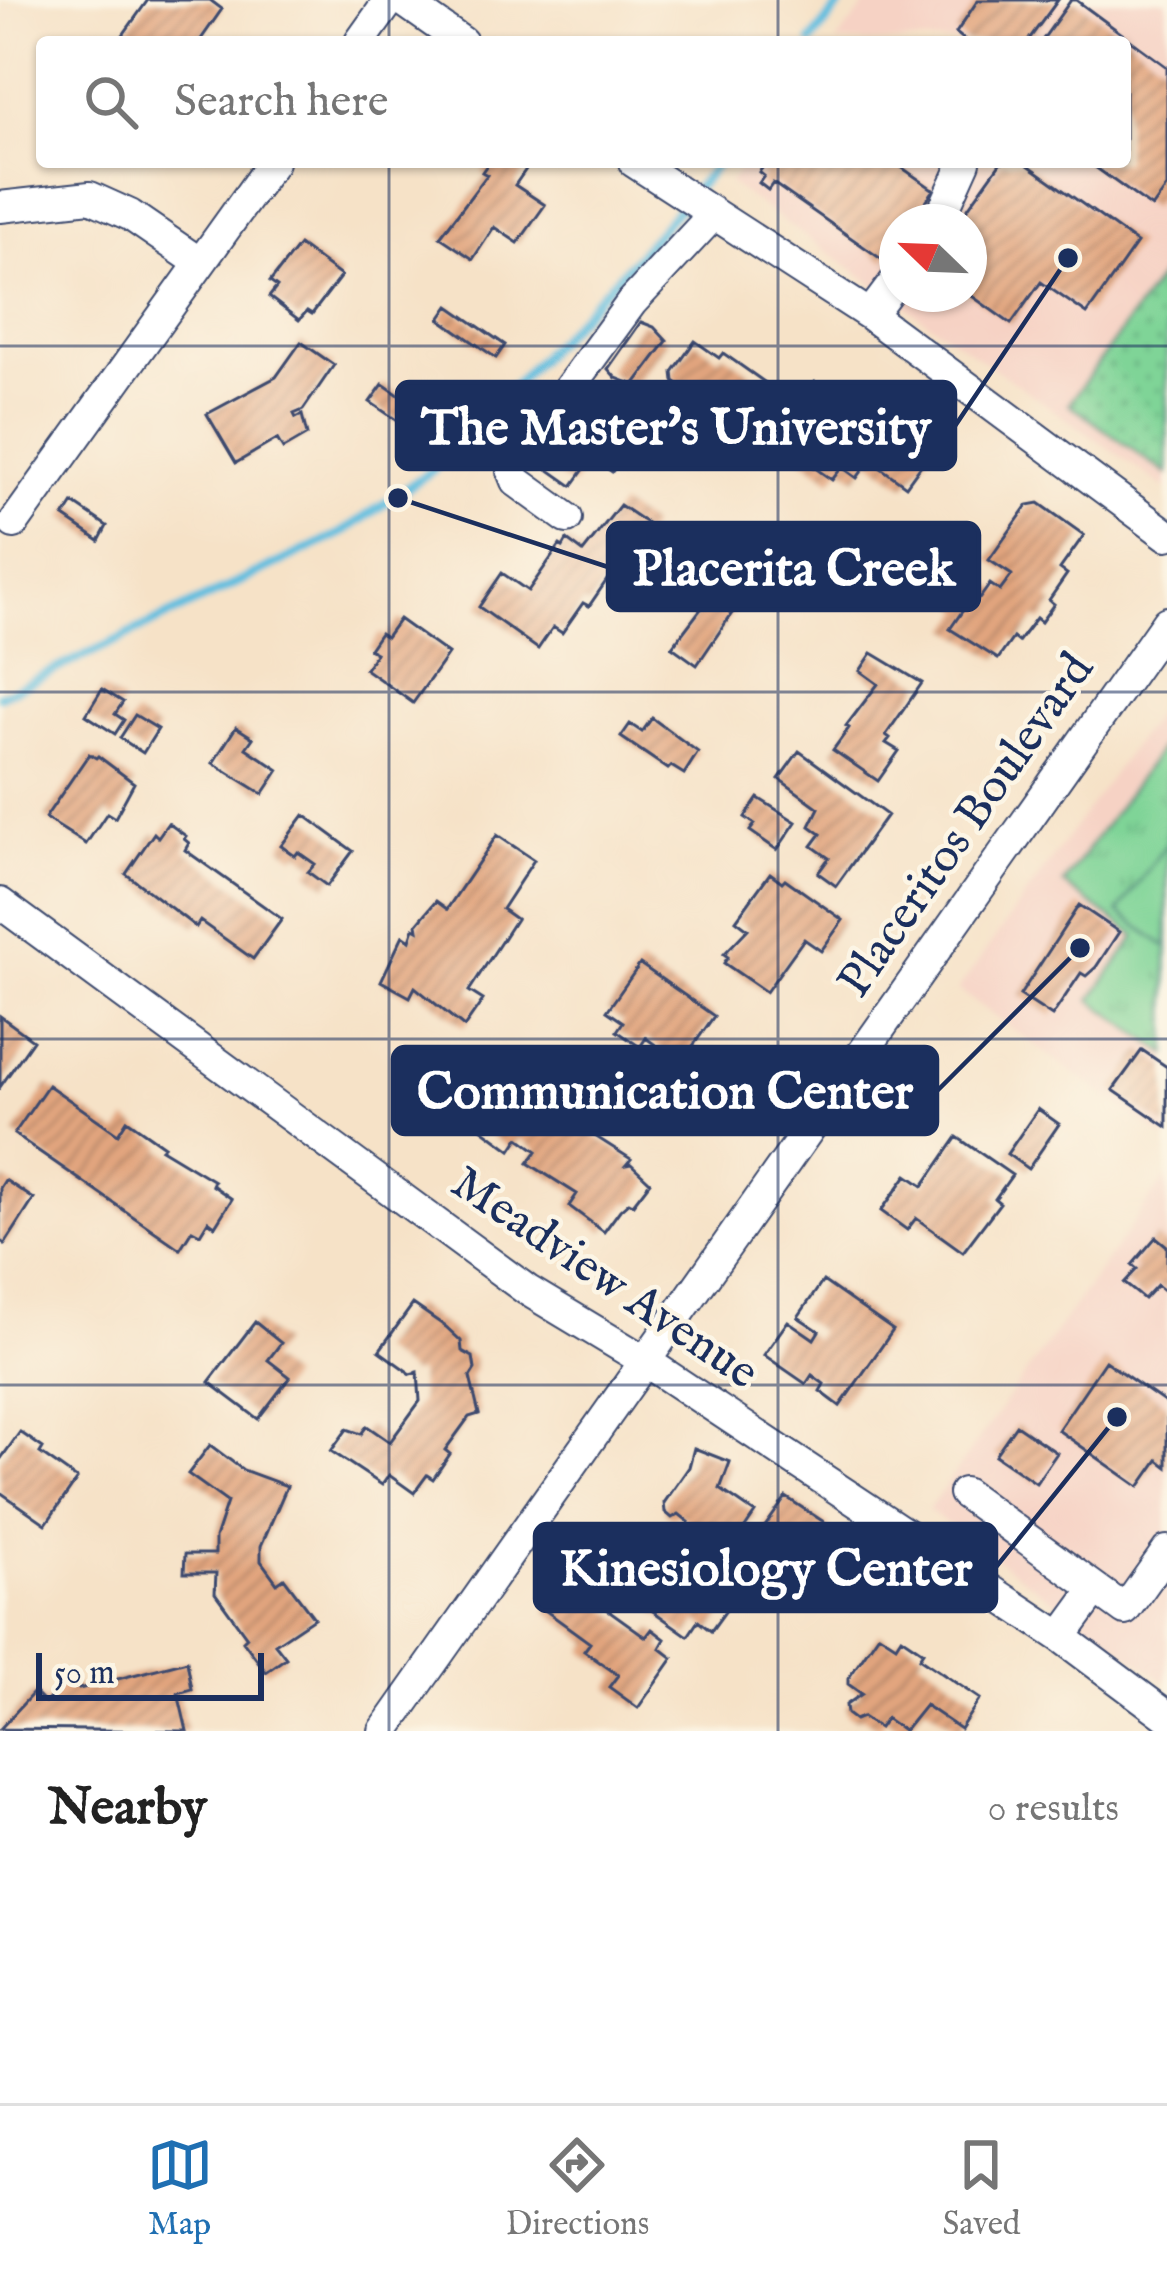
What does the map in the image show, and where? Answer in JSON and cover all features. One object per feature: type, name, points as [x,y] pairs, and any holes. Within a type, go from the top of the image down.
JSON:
[{"type":"street","points":[[364,36],[390,0]]},
{"type":"street","points":[[402,0],[453,36]]},
{"type":"street","points":[[14,523],[269,168]]},
{"type":"street","points":[[643,168],[871,315],[1167,535]]},
{"type":"street","points":[[946,204],[962,168]]},
{"type":"street","points":[[0,207],[90,197],[130,215],[200,263]]},
{"type":"street","points":[[567,518],[516,481],[512,471],[517,459],[632,302],[713,215]]},
{"type":"street","points":[[871,315],[879,304]]},
{"type":"street","name":"Placeritos Boulevard","points":[[384,1731],[1167,622]]},
{"type":"street","name":"Meadview Avenue","points":[[0,903],[527,1290],[645,1361],[1061,1637],[1167,1716]]},
{"type":"street","points":[[964,1493],[1125,1610],[1167,1551]]},
{"type":"street","points":[[1061,1637],[1096,1589]]},
{"type":"shaded area","points":[[870,0],[1167,0],[1167,489],[914,312],[987,312],[987,204],[879,204],[879,288],[729,183],[740,168],[1131,168],[1131,36],[841,36]]},
{"type":"shaded area","points":[[1167,698],[1167,1140],[958,990]]},
{"type":"shaded area","points":[[1167,1176],[1167,1682],[928,1510]]},
{"type":"green space","points":[[1162,274],[1167,278],[1167,474],[1069,404]]},
{"type":"green space","points":[[1167,739],[1167,1054],[1091,1000],[1136,936],[1063,884]]},
{"type":"green space","points":[[1167,843],[1167,947],[1118,912]]},
{"type":"building","points":[[148,0],[210,0],[222,9],[203,36],[122,36]]},
{"type":"building","points":[[978,0],[1058,0],[1031,36],[956,33]]},
{"type":"building","points":[[1071,0],[1076,0],[1125,36],[1045,36]]},
{"type":"building","points":[[1131,40],[1167,67],[1167,187],[1152,208],[1096,168],[1131,168]]},
{"type":"building","points":[[485,168],[527,168],[515,185],[545,205],[518,243],[494,227],[473,259],[440,237],[487,175],[482,172]]},
{"type":"building","points":[[762,168],[903,168],[934,190],[924,204],[879,204],[879,257],[773,183],[768,190],[759,183],[764,176],[759,172]]},
{"type":"building","points":[[997,168],[1032,168],[1137,243],[1087,314],[1041,282],[1011,324],[987,307],[987,204],[971,204]]},
{"type":"building","points":[[299,245],[341,276],[312,314],[307,311],[299,320],[269,297],[277,287],[270,282]]},
{"type":"building","points":[[449,306],[505,345],[496,358],[440,319]]},
{"type":"building","points":[[641,322],[654,327],[667,341],[634,385],[608,369]]},
{"type":"building","points":[[695,341],[719,358],[723,353],[767,384],[727,443],[674,405],[685,389],[674,381],[673,372]]},
{"type":"building","points":[[301,342],[334,365],[303,410],[294,414],[296,418],[302,415],[307,435],[283,449],[277,439],[236,463],[207,414],[276,377]]},
{"type":"building","points":[[815,382],[929,454],[906,486],[870,460],[857,478],[842,467],[832,480],[781,444],[790,432],[782,427]]},
{"type":"building","points":[[383,384],[429,416],[414,432],[370,402]]},
{"type":"building","points":[[568,409],[627,450],[612,472],[553,430]]},
{"type":"building","points":[[550,439],[587,465],[572,486],[535,460]]},
{"type":"building","points":[[73,503],[107,526],[99,541],[64,517]]},
{"type":"building","points":[[1039,503],[1084,535],[1060,569],[1067,574],[1049,600],[1054,604],[1018,642],[1013,638],[998,659],[950,629],[963,610],[955,604],[966,588],[980,598],[990,584],[1000,591],[1012,575],[989,560],[1028,505]]},
{"type":"building","points":[[620,505],[651,526],[627,562],[622,558],[589,606],[583,603],[562,633],[553,627],[538,649],[479,607],[502,573],[528,591],[567,540],[583,552]]},
{"type":"building","points":[[711,584],[739,603],[697,665],[672,647],[710,597],[705,593]]},
{"type":"building","points":[[399,619],[448,654],[413,703],[365,669],[376,653],[369,649]]},
{"type":"building","points":[[872,653],[922,683],[886,735],[890,738],[886,743],[899,751],[878,781],[833,750],[878,684],[860,671]]},
{"type":"building","points":[[102,689],[123,702],[115,714],[124,720],[115,734],[86,715]]},
{"type":"building","points":[[135,715],[158,729],[143,753],[120,738]]},
{"type":"building","points":[[652,718],[698,752],[684,774],[671,766],[668,769],[621,737],[630,724],[642,732]]},
{"type":"building","points":[[236,727],[253,738],[246,748],[279,770],[263,794],[213,763]]},
{"type":"building","points":[[799,751],[887,815],[836,886],[818,873],[829,858],[812,846],[821,834],[810,826],[819,808],[779,779]]},
{"type":"building","points":[[89,754],[134,783],[115,818],[107,813],[86,844],[45,818]]},
{"type":"building","points":[[758,798],[796,822],[777,850],[750,831],[755,824],[745,817]]},
{"type":"building","points":[[304,815],[353,851],[327,886],[308,872],[315,864],[281,846]]},
{"type":"building","points":[[168,823],[186,836],[185,850],[282,919],[253,959],[200,921],[196,927],[126,874],[154,833],[158,837]]},
{"type":"building","points":[[497,835],[534,860],[502,909],[516,919],[469,991],[483,1000],[464,1027],[415,987],[410,997],[381,981],[403,935],[410,940],[436,901],[447,909]]},
{"type":"building","points":[[770,873],[843,920],[821,951],[804,939],[766,992],[724,963],[728,957],[724,954],[748,929],[736,920]]},
{"type":"building","points":[[1079,905],[1119,932],[1096,967],[1086,976],[1081,973],[1052,1016],[1020,995]]},
{"type":"building","points":[[640,964],[714,1016],[693,1046],[723,1068],[707,1089],[665,1060],[669,1055],[646,1038],[640,1047],[617,1031],[623,1022],[607,1011]]},
{"type":"building","points":[[0,1016],[33,1040],[0,1087]]},
{"type":"building","points":[[1142,1050],[1167,1067],[1167,1127],[1113,1090]]},
{"type":"building","points":[[508,1076],[580,1120],[576,1124],[631,1159],[626,1165],[631,1164],[650,1182],[604,1232],[569,1206],[577,1194],[528,1163],[537,1151],[519,1138],[511,1150],[474,1123]]},
{"type":"building","points":[[48,1085],[118,1134],[127,1120],[164,1146],[161,1149],[214,1181],[212,1185],[232,1199],[215,1226],[208,1221],[200,1234],[192,1230],[180,1249],[14,1134]]},
{"type":"building","points":[[1038,1109],[1059,1124],[1028,1169],[1007,1154]]},
{"type":"building","points":[[957,1137],[1012,1175],[995,1199],[1000,1203],[963,1252],[916,1218],[907,1230],[881,1211],[907,1175],[923,1186]]},
{"type":"building","points":[[5,1180],[34,1199],[5,1244],[0,1240],[0,1188]]},
{"type":"building","points":[[1156,1237],[1167,1246],[1167,1293],[1157,1285],[1144,1299],[1124,1283],[1137,1269],[1132,1265]]},
{"type":"building","points":[[823,1281],[893,1330],[840,1406],[820,1391],[824,1384],[812,1375],[806,1384],[764,1355],[788,1321],[814,1339],[819,1331],[798,1317]]},
{"type":"building","points":[[413,1304],[446,1327],[461,1341],[462,1351],[473,1357],[475,1369],[470,1377],[479,1414],[469,1417],[445,1450],[450,1454],[433,1479],[427,1475],[414,1493],[389,1475],[382,1485],[331,1451],[347,1429],[361,1434],[367,1426],[390,1442],[420,1401],[418,1372],[411,1374],[379,1351]]},
{"type":"building","points":[[255,1322],[281,1343],[268,1360],[290,1377],[258,1419],[209,1382]]},
{"type":"building","points":[[1105,1361],[1167,1404],[1167,1467],[1158,1460],[1139,1487],[1058,1430]]},
{"type":"building","points":[[1016,1425],[1057,1453],[1036,1483],[995,1455]]},
{"type":"building","points":[[20,1432],[77,1479],[46,1524],[0,1492],[0,1460]]},
{"type":"building","points":[[210,1445],[243,1470],[287,1486],[261,1546],[261,1561],[277,1583],[284,1578],[314,1618],[275,1644],[286,1658],[266,1672],[215,1593],[216,1573],[184,1573],[185,1554],[215,1554],[227,1502],[188,1474]]},
{"type":"building","points":[[694,1448],[730,1462],[720,1489],[755,1513],[740,1535],[750,1548],[745,1554],[733,1550],[724,1562],[740,1573],[718,1603],[727,1609],[711,1631],[698,1621],[688,1636],[653,1611],[662,1597],[653,1591],[641,1599],[636,1589],[663,1555],[657,1551],[664,1542],[671,1548],[689,1522],[679,1514],[672,1518],[664,1503],[689,1467]]},
{"type":"building","points":[[786,1497],[830,1526],[807,1558],[764,1528]]},
{"type":"building","points":[[568,1581],[646,1637],[652,1629],[665,1639],[660,1648],[673,1658],[638,1708],[609,1687],[618,1675],[584,1651],[590,1643],[546,1611]]},
{"type":"building","points":[[879,1634],[896,1645],[901,1637],[923,1652],[919,1658],[980,1699],[960,1729],[925,1705],[904,1731],[886,1718],[879,1728],[847,1714],[846,1705],[862,1694],[848,1679]]},
{"type":"building","points":[[187,1661],[192,1689],[178,1693],[187,1731],[0,1729],[34,1692],[45,1703],[69,1679],[79,1689]]},
{"type":"waterway","points":[[816,36],[844,0]]},
{"type":"waterway","points":[[0,696],[342,533],[434,469],[638,255],[714,168]]},
{"type":"place","name":"The Master's University","points":[[1068,258]]},
{"type":"place","name":"Placerita Creek","points":[[398,498]]},
{"type":"place","name":"Communication Center","points":[[1080,948]]},
{"type":"place","name":"Kinesiology Center","points":[[1117,1417]]}]
